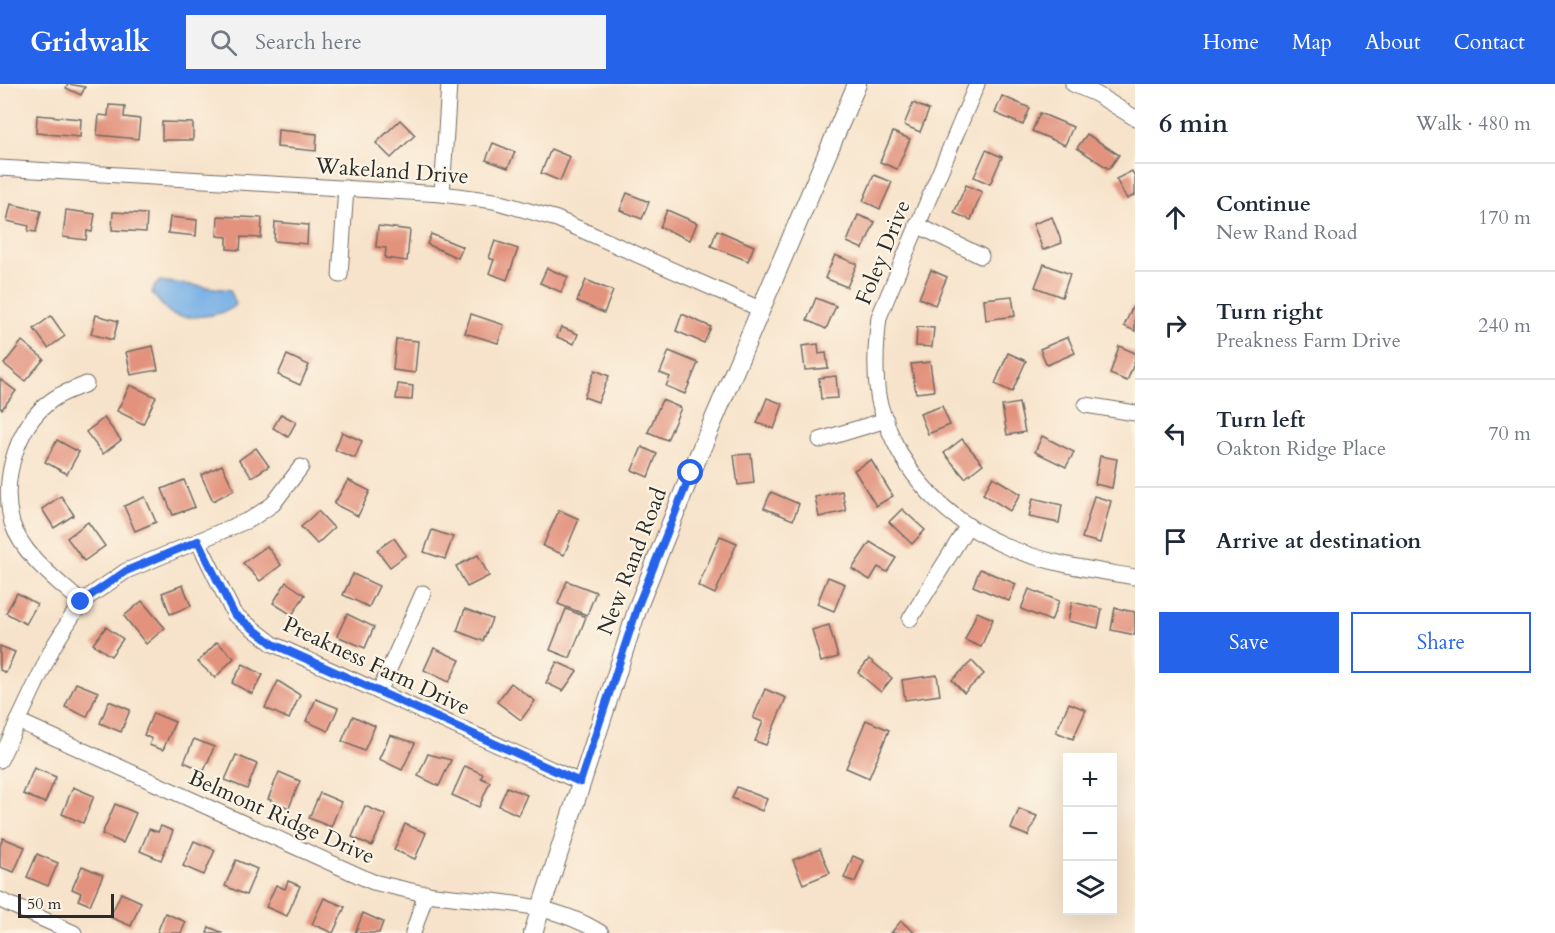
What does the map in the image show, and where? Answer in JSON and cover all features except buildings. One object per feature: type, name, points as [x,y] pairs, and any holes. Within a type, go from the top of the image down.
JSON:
[{"type":"street","points":[[442,194],[449,84]]},
{"type":"street","name":"New Rand Road","points":[[533,933],[639,603],[760,309],[857,84]]},
{"type":"street","name":"Foley Drive","points":[[977,84],[879,317],[874,358],[878,397],[900,456],[922,488],[967,527],[1012,549],[1072,566],[1135,577]]},
{"type":"street","points":[[1073,84],[1096,94],[1135,118]]},
{"type":"street","name":"Wakeland Drive","points":[[0,168],[442,194],[494,201],[557,219],[760,309]]},
{"type":"street","points":[[340,275],[346,188]]},
{"type":"street","points":[[917,225],[981,256]]},
{"type":"street","points":[[81,602],[36,561],[22,541],[12,523],[8,476],[13,453],[31,422],[58,396],[86,384]]},
{"type":"street","points":[[1086,405],[1135,413]]},
{"type":"street","points":[[820,440],[886,420]]},
{"type":"street","points":[[0,760],[53,647],[81,602],[126,571],[251,519],[273,504],[301,466]]},
{"type":"street","points":[[910,619],[967,527]]},
{"type":"street","name":"Preakness Farm Drive","points":[[198,541],[234,614],[273,644],[580,782]]},
{"type":"street","points":[[379,692],[423,593]]},
{"type":"street","name":"Belmont Ridge Drive","points":[[18,721],[373,882],[426,893],[541,908],[585,923],[601,933]]},
{"type":"street","points":[[413,933],[426,893]]},
{"type":"street","points":[[0,900],[74,933]]},
{"type":"water","points":[[160,281],[230,290],[236,304],[216,314],[178,316],[164,307],[152,293]]},
{"type":"route","points":[[81,602],[126,571],[198,541],[219,588],[234,614],[273,644],[580,782],[639,603],[691,473]]}]
